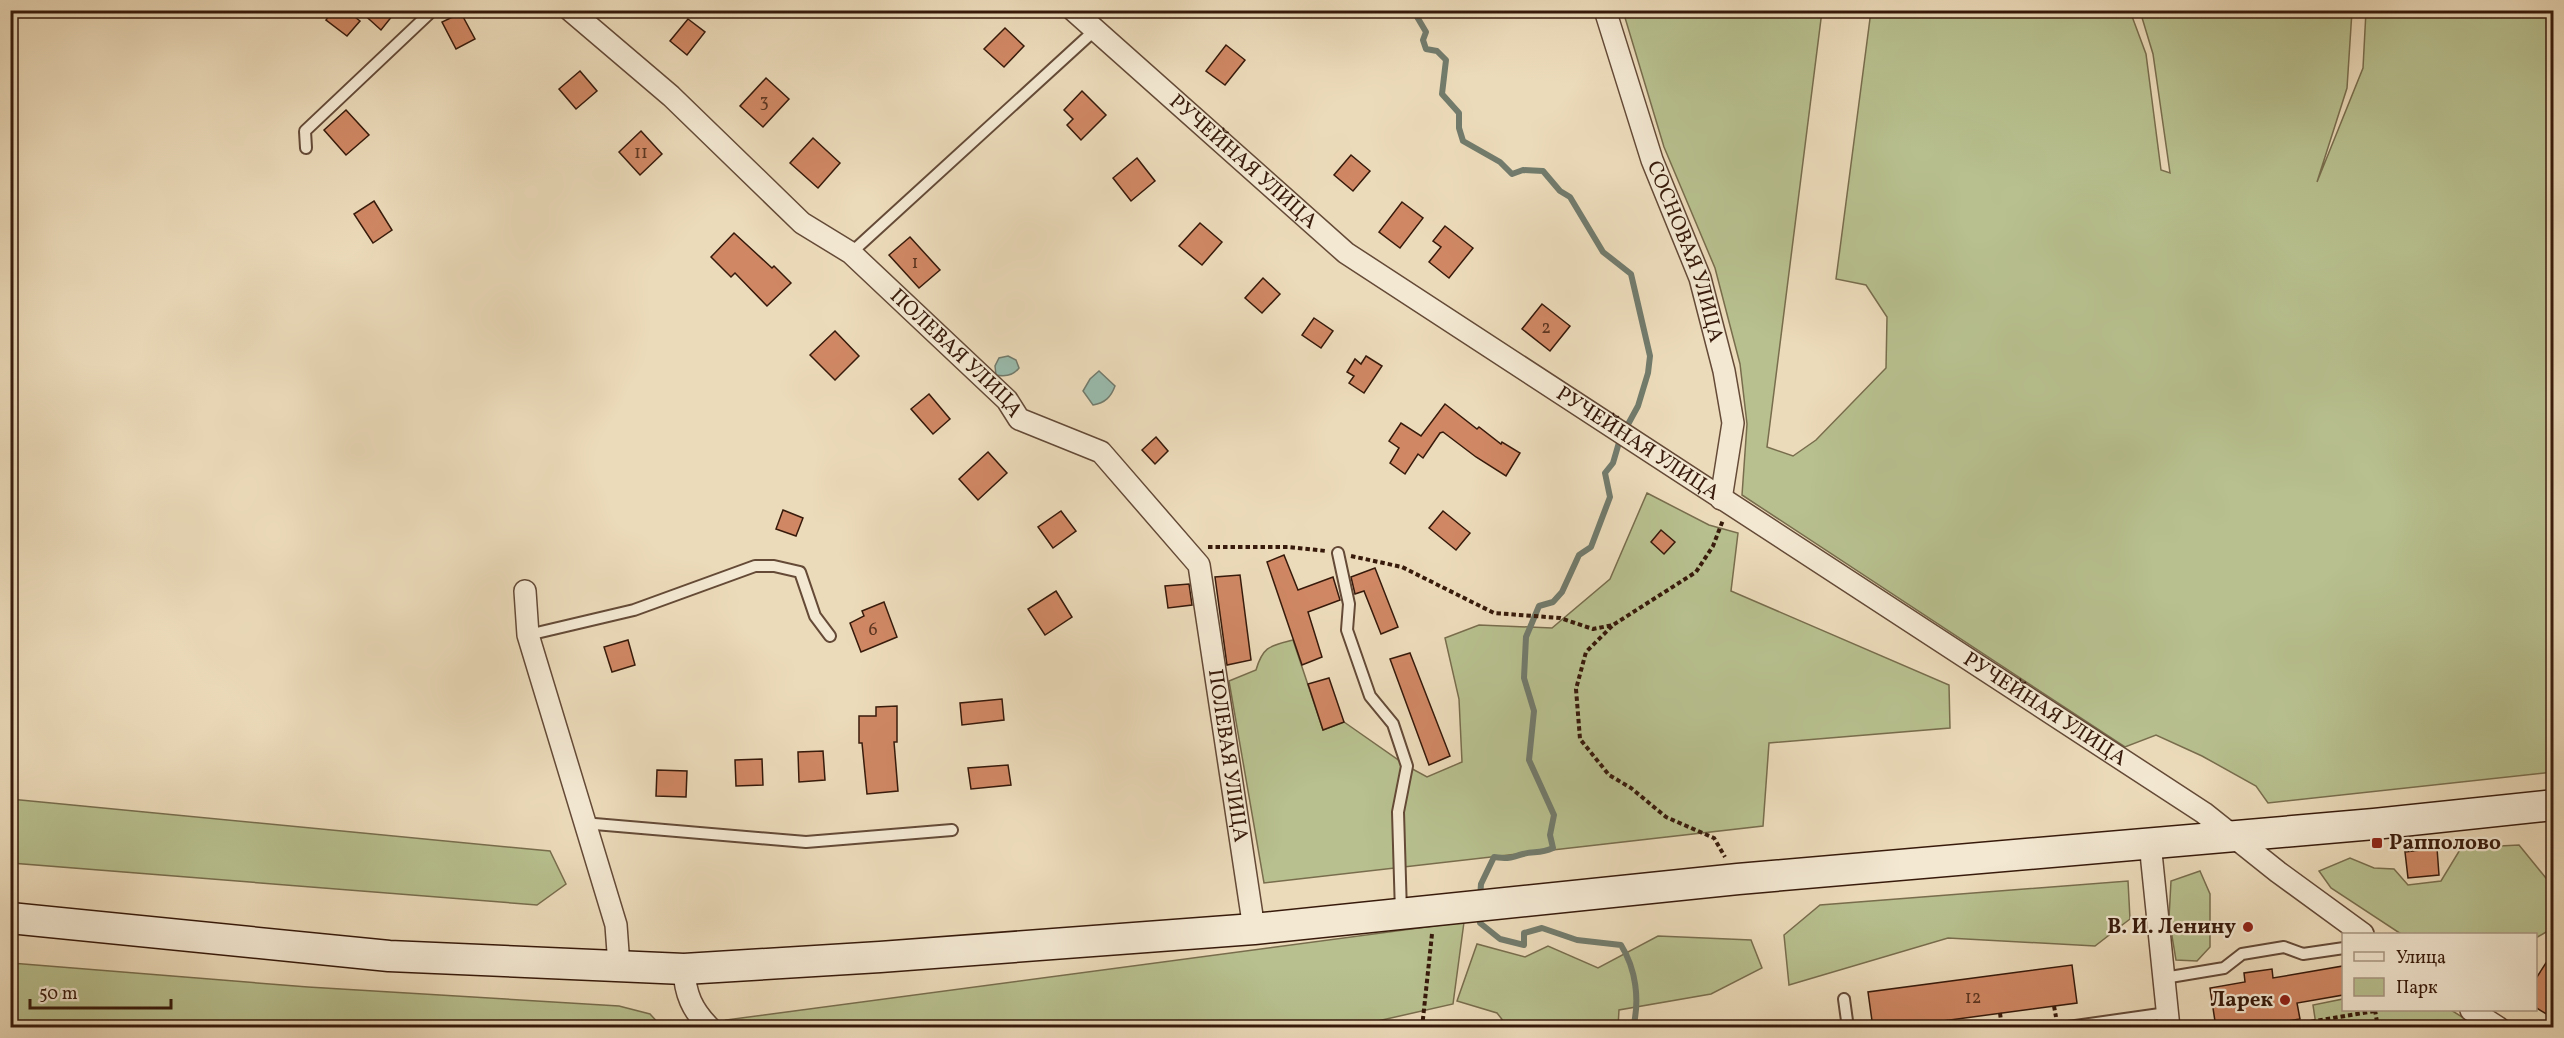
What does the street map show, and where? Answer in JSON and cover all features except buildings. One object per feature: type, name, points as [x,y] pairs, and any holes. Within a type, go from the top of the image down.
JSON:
[{"type":"main road","points":[[10,918],[389,956],[684,969],[1254,929],[1738,879],[2374,824],[2553,805]]},
{"type":"street","name":"ПОЛЕВАЯ УЛИЦА","points":[[570,10],[671,96],[802,223],[851,253],[1007,400],[1019,419],[1101,452],[1198,565],[1254,929]]},
{"type":"street","name":"РУЧЕЙНАЯ УЛИЦА","points":[[1074,10],[1346,253],[2204,813],[2278,872],[2362,933]]},
{"type":"street","name":"СОСНОВАЯ УЛИЦА","points":[[1605,10],[1652,160],[1700,278],[1724,371],[1732,423],[1725,502]]},
{"type":"street","points":[[525,591],[528,635],[583,823],[616,925],[619,966]]},
{"type":"street","points":[[2150,843],[2168,1020]]},
{"type":"street","points":[[684,969],[688,998],[697,1014],[710,1028]]},
{"type":"street","points":[[2473,1011],[2499,1028]]},
{"type":"lane","points":[[306,148],[305,131],[433,10]]},
{"type":"lane","points":[[851,253],[1095,30]]},
{"type":"lane","points":[[1338,553],[1349,604],[1347,630],[1370,696],[1393,724],[1407,766],[1398,812],[1401,913]]},
{"type":"lane","points":[[528,635],[634,610],[755,566],[774,566],[800,572],[816,616],[830,636]]},
{"type":"lane","points":[[583,823],[806,842],[952,830]]},
{"type":"lane","points":[[2164,978],[2224,968],[2242,954],[2284,947],[2303,954],[2342,948]]},
{"type":"lane","points":[[1844,999],[1848,1028]]},
{"type":"lane","points":[[2061,1028],[2168,1020]]},
{"type":"path","points":[[1725,502],[1713,546],[1696,572],[1613,625],[1586,652],[1576,689],[1581,739],[1609,775],[1631,788],[1666,817],[1714,838],[1738,879]]},
{"type":"path","points":[[1183,547],[1289,547],[1338,553],[1402,567],[1494,613],[1560,618],[1593,629],[1613,625]]},
{"type":"path","points":[[1422,1028],[1434,909]]},
{"type":"path","points":[[2274,1028],[2369,1011]]},
{"type":"path","points":[[2375,1011],[2378,1028]]},
{"type":"path","points":[[2000,1013],[2002,1028]]},
{"type":"path","points":[[1946,1020],[1947,1028]]},
{"type":"green space","points":[[1623,11],[1822,11],[1767,447],[1793,456],[1816,440],[1886,368],[1887,317],[1866,285],[1836,279],[1871,11],[2130,11],[2146,54],[2161,170],[2170,173],[2153,54],[2140,11],[2352,11],[2347,88],[2317,182],[2363,68],[2366,11],[2553,11],[2553,772],[2268,803],[2256,786],[2202,756],[2156,735],[2125,747],[1742,495],[1747,424],[1740,364],[1715,268],[1664,147]]},
{"type":"green space","points":[[1647,493],[1709,525],[1738,533],[1731,591],[1949,685],[1950,728],[1769,743],[1763,826],[1264,883],[1229,681],[1256,670],[1268,648],[1293,640],[1323,730],[1344,722],[1407,766],[1427,777],[1462,762],[1459,699],[1445,638],[1479,625],[1552,628],[1610,579]]},
{"type":"green space","points":[[10,799],[550,851],[566,884],[537,905],[11,863]]},
{"type":"green space","points":[[2519,845],[2550,883],[2553,928],[2537,937],[2537,933],[2399,933],[2331,888],[2319,871],[2350,858],[2374,868],[2394,869],[2408,885],[2441,881],[2461,848]]},
{"type":"green space","points":[[2200,871],[2210,894],[2210,947],[2197,961],[2176,960],[2169,918],[2171,881]]},
{"type":"green space","points":[[2128,881],[2130,919],[2095,946],[1948,938],[1789,985],[1784,935],[1820,905]]},
{"type":"green space","points":[[1464,922],[1453,1004],[1351,1027],[734,1028],[726,1020]]},
{"type":"green space","points":[[1658,936],[1751,940],[1762,968],[1711,994],[1619,1010],[1618,1027],[1508,1027],[1497,1013],[1457,1001],[1477,944],[1525,957],[1548,946],[1598,968]]},
{"type":"green space","points":[[11,963],[308,987],[619,1006],[650,1014],[662,1027],[11,1027]]},
{"type":"green space","points":[[2342,999],[2342,1011],[2453,1011],[2478,1027],[2302,1027],[2316,1025],[2313,1005]]},
{"type":"shaded area","points":[[1008,356],[1016,360],[1019,368],[1009,375],[996,375],[995,366],[999,358]]},
{"type":"shaded area","points":[[1099,371],[1115,386],[1107,399],[1093,405],[1083,391],[1090,379]]},
{"type":"waterway","points":[[1413,10],[1426,32],[1423,40],[1426,49],[1437,51],[1446,60],[1442,94],[1459,113],[1459,128],[1463,141],[1500,162],[1512,174],[1523,170],[1543,171],[1560,191],[1570,197],[1603,252],[1631,274],[1650,356],[1648,373],[1638,406],[1620,439],[1613,463],[1605,473],[1610,497],[1591,547],[1579,555],[1562,592],[1553,602],[1539,606],[1526,637],[1524,678],[1534,711],[1529,760],[1554,815],[1550,835],[1553,848],[1510,858],[1494,857],[1481,884],[1480,898]]},
{"type":"waterway","points":[[1480,915],[1480,923],[1500,939],[1524,945],[1524,933],[1542,928],[1577,940],[1621,945],[1630,964],[1635,985],[1636,1007],[1633,1028]]},
{"type":"place","name":"Рапполово","points":[[2377,843]]},
{"type":"place","name":"В. И. Ленину","points":[[2248,927]]},
{"type":"place","name":"Ларек","points":[[2285,1000]]}]
